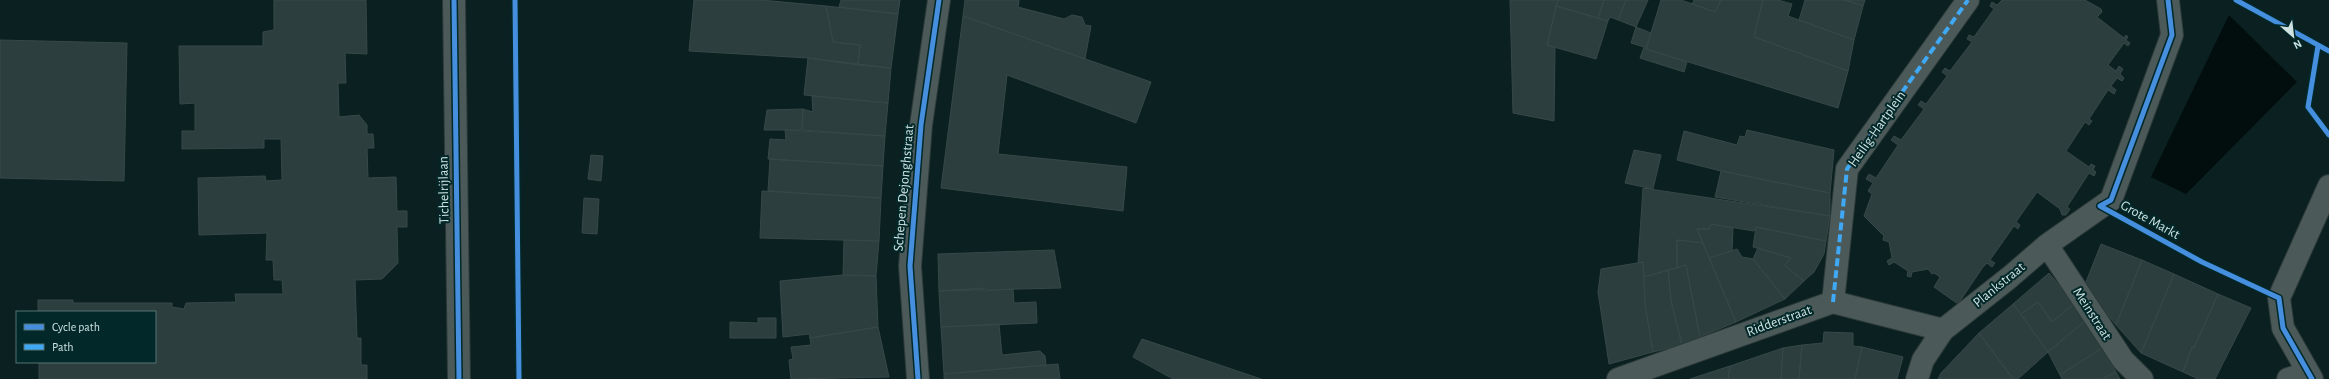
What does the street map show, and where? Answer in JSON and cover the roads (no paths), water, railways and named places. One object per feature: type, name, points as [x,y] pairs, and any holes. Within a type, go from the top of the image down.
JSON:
[{"type":"street","name":"Tichelrijlaan","points":[[454,0],[459,379]]},
{"type":"street","name":"Schepen Dejonghstraat","points":[[918,379],[910,266],[921,125],[939,0]]},
{"type":"street","name":"Heilig-Hartplein","points":[[1833,302],[1847,169],[1968,0]]},
{"type":"street","name":"Grote Markt","points":[[2100,206],[2111,200],[2172,35],[2168,0]]},
{"type":"street","points":[[2302,377],[2292,346],[2283,328],[2279,298],[2329,186]]},
{"type":"street","name":"Plankstraat","points":[[1917,379],[1923,360],[1943,330],[2010,277],[2047,245],[2100,206]]},
{"type":"street","name":"Meinstraat","points":[[2047,245],[2123,360],[2142,379]]},
{"type":"street","points":[[1833,302],[1943,330]]},
{"type":"street","name":"Ridderstraat","points":[[1618,379],[1833,302]]}]
